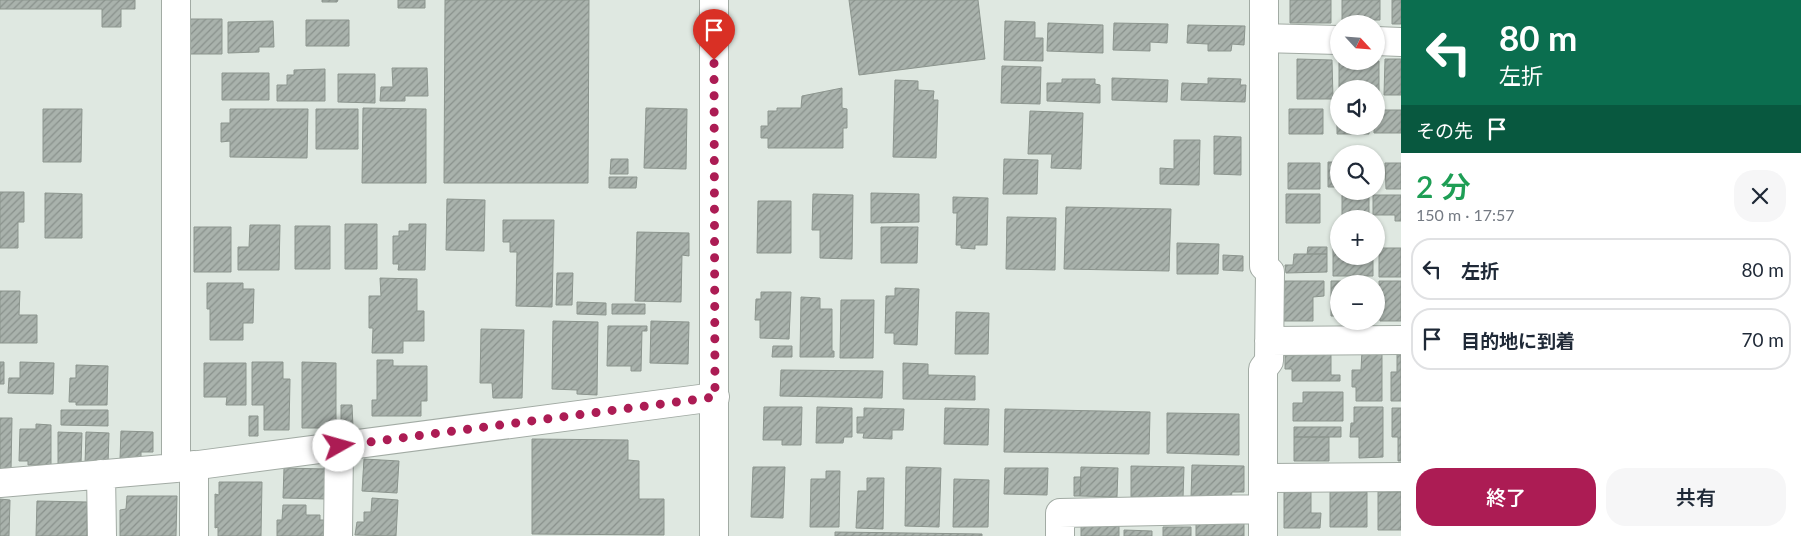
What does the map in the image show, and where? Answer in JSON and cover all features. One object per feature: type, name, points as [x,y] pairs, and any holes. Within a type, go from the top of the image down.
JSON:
[{"type":"street","points":[[176,0],[185,466],[194,536]]},
{"type":"street","points":[[714,0],[714,536]]},
{"type":"street","points":[[1263,536],[1263,369],[1269,361],[1270,272],[1264,266],[1264,0]]},
{"type":"street","points":[[1264,38],[1330,40]]},
{"type":"street","points":[[1385,41],[1401,42]]},
{"type":"street","points":[[1269,341],[1401,340]]},
{"type":"street","points":[[0,483],[185,466],[715,397]]},
{"type":"street","points":[[338,536],[339,446]]},
{"type":"street","points":[[101,474],[102,536]]},
{"type":"street","points":[[1263,478],[1401,477]]},
{"type":"street","points":[[1060,536],[1060,512],[1263,509]]},
{"type":"building","points":[[0,0],[135,0],[135,9],[121,9],[121,27],[102,27],[102,9],[0,9]]},
{"type":"building","points":[[322,0],[338,0],[337,2],[322,2]]},
{"type":"building","points":[[398,0],[425,0],[425,8],[398,8]]},
{"type":"building","points":[[445,0],[589,0],[588,183],[444,183]]},
{"type":"building","points":[[849,0],[978,0],[985,59],[859,75]]},
{"type":"building","points":[[1290,0],[1331,0],[1330,23],[1290,23]]},
{"type":"building","points":[[1342,0],[1380,0],[1380,15],[1342,15]]},
{"type":"building","points":[[1392,0],[1401,0],[1401,24],[1392,24]]},
{"type":"building","points":[[188,19],[222,19],[222,54],[188,54]]},
{"type":"building","points":[[306,20],[349,20],[349,46],[306,46]]},
{"type":"building","points":[[273,21],[274,47],[259,47],[259,52],[228,53],[228,22]]},
{"type":"building","points":[[1005,21],[1035,22],[1035,38],[1043,38],[1043,61],[1004,60]]},
{"type":"building","points":[[1048,23],[1103,25],[1103,53],[1047,51]]},
{"type":"building","points":[[1114,23],[1168,24],[1167,43],[1150,42],[1150,51],[1113,50]]},
{"type":"building","points":[[1188,25],[1245,26],[1244,45],[1232,44],[1231,51],[1208,51],[1208,44],[1187,43]]},
{"type":"building","points":[[1297,59],[1330,60],[1333,80],[1330,80],[1330,99],[1297,99]]},
{"type":"building","points":[[1385,59],[1401,59],[1401,95],[1385,95]]},
{"type":"building","points":[[1002,66],[1041,67],[1040,104],[1001,103]]},
{"type":"building","points":[[392,68],[427,68],[428,96],[405,96],[405,101],[380,101],[381,87],[393,87]]},
{"type":"building","points":[[325,69],[325,101],[277,101],[277,85],[287,85],[287,75],[294,75],[294,70]]},
{"type":"building","points":[[1339,70],[1379,70],[1379,80],[1339,80]]},
{"type":"building","points":[[222,73],[269,73],[269,100],[222,100]]},
{"type":"building","points":[[338,74],[375,74],[375,103],[338,102]]},
{"type":"building","points":[[1112,78],[1168,80],[1167,102],[1112,100]]},
{"type":"building","points":[[1208,78],[1241,79],[1240,85],[1246,85],[1245,102],[1181,100],[1182,83],[1208,84]]},
{"type":"building","points":[[1062,79],[1095,79],[1095,84],[1100,85],[1100,103],[1047,101],[1047,83],[1062,83]]},
{"type":"building","points":[[895,80],[918,81],[918,90],[934,91],[933,100],[938,100],[936,158],[893,157]]},
{"type":"building","points":[[842,88],[842,108],[847,109],[847,128],[843,128],[843,148],[768,148],[768,138],[761,138],[761,126],[768,126],[768,111],[777,111],[777,108],[801,108],[802,96]]},
{"type":"building","points":[[363,108],[426,109],[426,183],[362,183]]},
{"type":"building","points":[[646,108],[687,109],[686,169],[644,168]]},
{"type":"building","points":[[43,109],[82,109],[81,162],[43,162]]},
{"type":"building","points":[[230,109],[308,109],[307,158],[230,157],[230,141],[221,142],[221,123],[230,123]]},
{"type":"building","points":[[316,109],[358,109],[358,149],[316,149]]},
{"type":"building","points":[[1289,109],[1323,109],[1323,134],[1289,134]]},
{"type":"building","points":[[1385,110],[1401,110],[1401,133],[1385,133]]},
{"type":"building","points":[[1030,111],[1083,113],[1081,169],[1051,168],[1052,154],[1028,154]]},
{"type":"building","points":[[1214,136],[1241,137],[1241,175],[1214,174]]},
{"type":"building","points":[[1174,140],[1200,140],[1199,185],[1160,184],[1160,168],[1174,169]]},
{"type":"building","points":[[611,159],[628,159],[628,174],[610,174]]},
{"type":"building","points":[[1004,159],[1038,160],[1037,194],[1003,194]]},
{"type":"building","points":[[1328,162],[1330,162],[1330,187],[1328,187]]},
{"type":"building","points":[[1288,163],[1320,163],[1320,189],[1288,189]]},
{"type":"building","points":[[1385,163],[1401,163],[1401,189],[1386,189]]},
{"type":"building","points":[[609,177],[637,177],[636,188],[609,188]]},
{"type":"building","points":[[0,192],[24,192],[24,222],[18,222],[18,248],[0,248]]},
{"type":"building","points":[[45,193],[82,194],[82,238],[45,238]]},
{"type":"building","points":[[871,193],[919,194],[919,222],[871,223]]},
{"type":"building","points":[[813,194],[853,195],[852,259],[820,258],[820,230],[812,230]]},
{"type":"building","points":[[1286,194],[1320,194],[1320,223],[1286,223]]},
{"type":"building","points":[[1385,195],[1401,195],[1401,221],[1395,221],[1395,215],[1385,215],[1385,210],[1373,210],[1373,200],[1385,200]]},
{"type":"building","points":[[953,197],[988,198],[987,245],[975,245],[975,249],[961,248],[961,245],[956,245],[957,213],[953,213]]},
{"type":"building","points":[[447,199],[485,200],[484,251],[446,250]]},
{"type":"building","points":[[1342,200],[1369,200],[1369,210],[1342,210]]},
{"type":"building","points":[[758,201],[791,201],[791,253],[757,253]]},
{"type":"building","points":[[1066,207],[1171,209],[1169,271],[1064,269]]},
{"type":"building","points":[[1007,217],[1056,218],[1055,270],[1006,269]]},
{"type":"building","points":[[503,220],[554,220],[552,307],[516,306],[517,252],[510,252],[510,242],[503,242]]},
{"type":"building","points":[[345,224],[377,224],[377,269],[345,269]]},
{"type":"building","points":[[409,224],[426,224],[425,270],[398,270],[399,264],[393,264],[393,236],[399,236],[399,231],[409,231]]},
{"type":"building","points":[[250,225],[280,225],[279,270],[238,270],[238,247],[249,247]]},
{"type":"building","points":[[295,226],[330,226],[330,269],[295,269]]},
{"type":"building","points":[[194,227],[231,227],[231,272],[194,272]]},
{"type":"building","points":[[881,227],[918,227],[917,263],[881,263]]},
{"type":"building","points":[[637,232],[689,233],[689,256],[682,255],[681,302],[635,301]]},
{"type":"building","points":[[1177,243],[1219,244],[1218,274],[1177,274]]},
{"type":"building","points":[[1308,247],[1327,247],[1327,254],[1307,254]]},
{"type":"building","points":[[1385,248],[1401,248],[1401,277],[1379,275],[1379,265],[1385,265]]},
{"type":"building","points":[[1294,254],[1327,254],[1327,272],[1286,273],[1285,265],[1293,265]]},
{"type":"building","points":[[1223,255],[1243,256],[1243,271],[1223,270]]},
{"type":"building","points":[[1333,265],[1373,265],[1373,275],[1333,275]]},
{"type":"building","points":[[557,273],[573,273],[572,305],[556,305]]},
{"type":"building","points":[[380,278],[417,279],[417,311],[424,311],[424,341],[403,341],[403,353],[372,353],[373,328],[369,328],[369,296],[381,296]]},
{"type":"building","points":[[1281,281],[1324,281],[1324,296],[1313,297],[1313,321],[1281,321]]},
{"type":"building","points":[[1385,281],[1401,281],[1401,321],[1385,321]]},
{"type":"building","points":[[207,283],[243,283],[243,289],[254,289],[253,323],[243,323],[243,340],[210,340],[210,309],[207,309]]},
{"type":"building","points":[[895,288],[919,289],[917,345],[894,344],[894,333],[885,333],[886,296],[895,296]]},
{"type":"building","points":[[0,291],[20,291],[19,315],[37,315],[37,343],[0,343]]},
{"type":"building","points":[[761,292],[791,292],[789,339],[760,338],[760,320],[755,320],[756,299],[761,299]]},
{"type":"building","points":[[801,297],[820,298],[820,309],[832,309],[832,351],[834,351],[834,357],[800,357]]},
{"type":"building","points":[[841,300],[874,300],[873,358],[840,358]]},
{"type":"building","points":[[577,302],[606,303],[606,315],[577,314]]},
{"type":"building","points":[[612,304],[645,304],[645,314],[612,314]]},
{"type":"building","points":[[956,312],[989,313],[988,354],[955,354]]},
{"type":"building","points":[[553,321],[598,322],[597,395],[577,394],[577,390],[552,389]]},
{"type":"building","points":[[651,321],[689,322],[688,364],[650,363]]},
{"type":"building","points":[[608,326],[647,326],[647,331],[642,331],[641,371],[631,371],[631,366],[607,366]]},
{"type":"building","points":[[481,329],[524,330],[522,398],[493,398],[492,383],[480,383]]},
{"type":"building","points":[[773,346],[792,346],[792,357],[772,357]]},
{"type":"building","points":[[1292,348],[1331,348],[1331,375],[1340,375],[1340,381],[1292,381],[1292,369],[1285,369],[1285,355],[1292,355]]},
{"type":"building","points":[[1382,349],[1382,401],[1356,401],[1356,387],[1352,387],[1352,370],[1361,370],[1362,350]]},
{"type":"building","points":[[1397,350],[1401,350],[1401,401],[1391,401],[1391,372],[1397,372]]},
{"type":"building","points":[[377,360],[393,360],[393,366],[427,366],[427,401],[421,401],[421,416],[372,416],[372,400],[377,400]]},
{"type":"building","points":[[0,362],[4,362],[4,384],[0,384]]},
{"type":"building","points":[[20,362],[54,363],[53,394],[8,393],[9,378],[20,378]]},
{"type":"building","points":[[252,362],[283,362],[283,379],[290,379],[289,430],[264,430],[264,405],[252,405]]},
{"type":"building","points":[[302,362],[336,363],[336,428],[302,428]]},
{"type":"building","points":[[204,363],[246,363],[246,405],[226,405],[227,397],[204,397]]},
{"type":"building","points":[[903,363],[928,364],[928,375],[975,376],[975,400],[903,399]]},
{"type":"building","points":[[76,365],[108,366],[107,405],[76,405],[76,402],[69,402],[70,378],[76,378]]},
{"type":"building","points":[[781,370],[883,371],[882,398],[780,396]]},
{"type":"building","points":[[1303,392],[1343,392],[1343,421],[1293,421],[1293,403],[1303,403]]},
{"type":"building","points":[[341,405],[352,405],[353,427],[341,427]]},
{"type":"building","points":[[764,407],[802,407],[801,445],[782,445],[782,440],[763,440]]},
{"type":"building","points":[[817,407],[852,408],[852,437],[844,437],[843,443],[816,443]]},
{"type":"building","points":[[1354,407],[1383,407],[1383,457],[1359,458],[1359,437],[1350,437],[1351,423],[1354,423]]},
{"type":"building","points":[[864,408],[904,409],[903,430],[892,430],[892,439],[863,438],[864,433],[857,433],[857,417],[864,417]]},
{"type":"building","points":[[945,408],[989,409],[988,445],[944,444]]},
{"type":"building","points":[[1392,408],[1401,408],[1401,461],[1398,461],[1398,437],[1392,437]]},
{"type":"building","points":[[1005,409],[1150,412],[1149,454],[1004,452]]},
{"type":"building","points":[[61,410],[108,410],[108,426],[61,425]]},
{"type":"building","points":[[1167,413],[1239,414],[1239,455],[1167,453]]},
{"type":"building","points":[[249,416],[258,416],[258,436],[249,436]]},
{"type":"building","points":[[0,418],[12,418],[11,470],[0,469]]},
{"type":"building","points":[[36,424],[51,425],[51,465],[28,465],[28,461],[19,461],[20,429],[36,429]]},
{"type":"building","points":[[1294,427],[1341,427],[1341,437],[1294,437]]},
{"type":"building","points":[[121,431],[153,432],[153,452],[141,452],[141,460],[120,459]]},
{"type":"building","points":[[58,432],[82,433],[81,464],[58,464]]},
{"type":"building","points":[[86,432],[109,433],[108,464],[85,464]]},
{"type":"building","points":[[1294,437],[1329,437],[1329,461],[1294,461]]},
{"type":"building","points":[[532,439],[628,440],[628,460],[639,461],[639,499],[664,499],[664,535],[532,534]]},
{"type":"building","points":[[364,459],[399,461],[397,493],[362,491]]},
{"type":"building","points":[[1192,465],[1244,466],[1244,492],[1232,492],[1231,499],[1191,498]]},
{"type":"building","points":[[1131,466],[1184,467],[1183,498],[1131,497]]},
{"type":"building","points":[[753,467],[785,467],[783,518],[751,517]]},
{"type":"building","points":[[906,467],[941,468],[939,527],[905,526]]},
{"type":"building","points":[[1081,467],[1118,468],[1117,497],[1080,496]]},
{"type":"building","points":[[284,468],[326,469],[326,499],[283,498]]},
{"type":"building","points":[[1005,468],[1048,468],[1047,495],[1004,494]]},
{"type":"building","points":[[826,471],[840,471],[839,527],[810,527],[811,479],[826,479]]},
{"type":"building","points":[[1074,477],[1081,477],[1080,496],[1074,496]]},
{"type":"building","points":[[867,478],[884,478],[883,529],[856,528],[858,491],[867,491]]},
{"type":"building","points":[[954,479],[989,480],[988,527],[953,527]]},
{"type":"building","points":[[219,482],[262,482],[261,536],[218,536],[218,527],[215,528],[215,494],[219,495]]},
{"type":"building","points":[[1284,492],[1311,492],[1311,513],[1321,513],[1320,528],[1284,528]]},
{"type":"building","points":[[1330,492],[1367,492],[1367,527],[1330,527]]},
{"type":"building","points":[[1378,492],[1401,492],[1401,530],[1378,530]]},
{"type":"building","points":[[127,496],[177,496],[176,536],[120,536],[120,510],[126,509]]},
{"type":"building","points":[[372,498],[398,500],[396,536],[355,535],[357,522],[364,522],[364,512],[371,512]]},
{"type":"building","points":[[0,499],[10,500],[9,536],[0,536]]},
{"type":"building","points":[[37,501],[87,502],[87,536],[36,536]]},
{"type":"building","points":[[283,505],[306,505],[306,515],[320,515],[320,520],[324,520],[324,536],[277,536],[277,520],[282,520]]},
{"type":"building","points":[[1081,523],[1119,523],[1119,536],[1081,536]]},
{"type":"building","points":[[1196,523],[1244,523],[1244,536],[1196,536]]},
{"type":"building","points":[[1163,527],[1191,527],[1191,536],[1163,536]]},
{"type":"building","points":[[1124,530],[1152,531],[1152,536],[1124,536]]},
{"type":"building","points":[[835,532],[982,534],[982,536],[835,536]]},
{"type":"route","points":[[339,446],[715,397],[714,60]]}]
